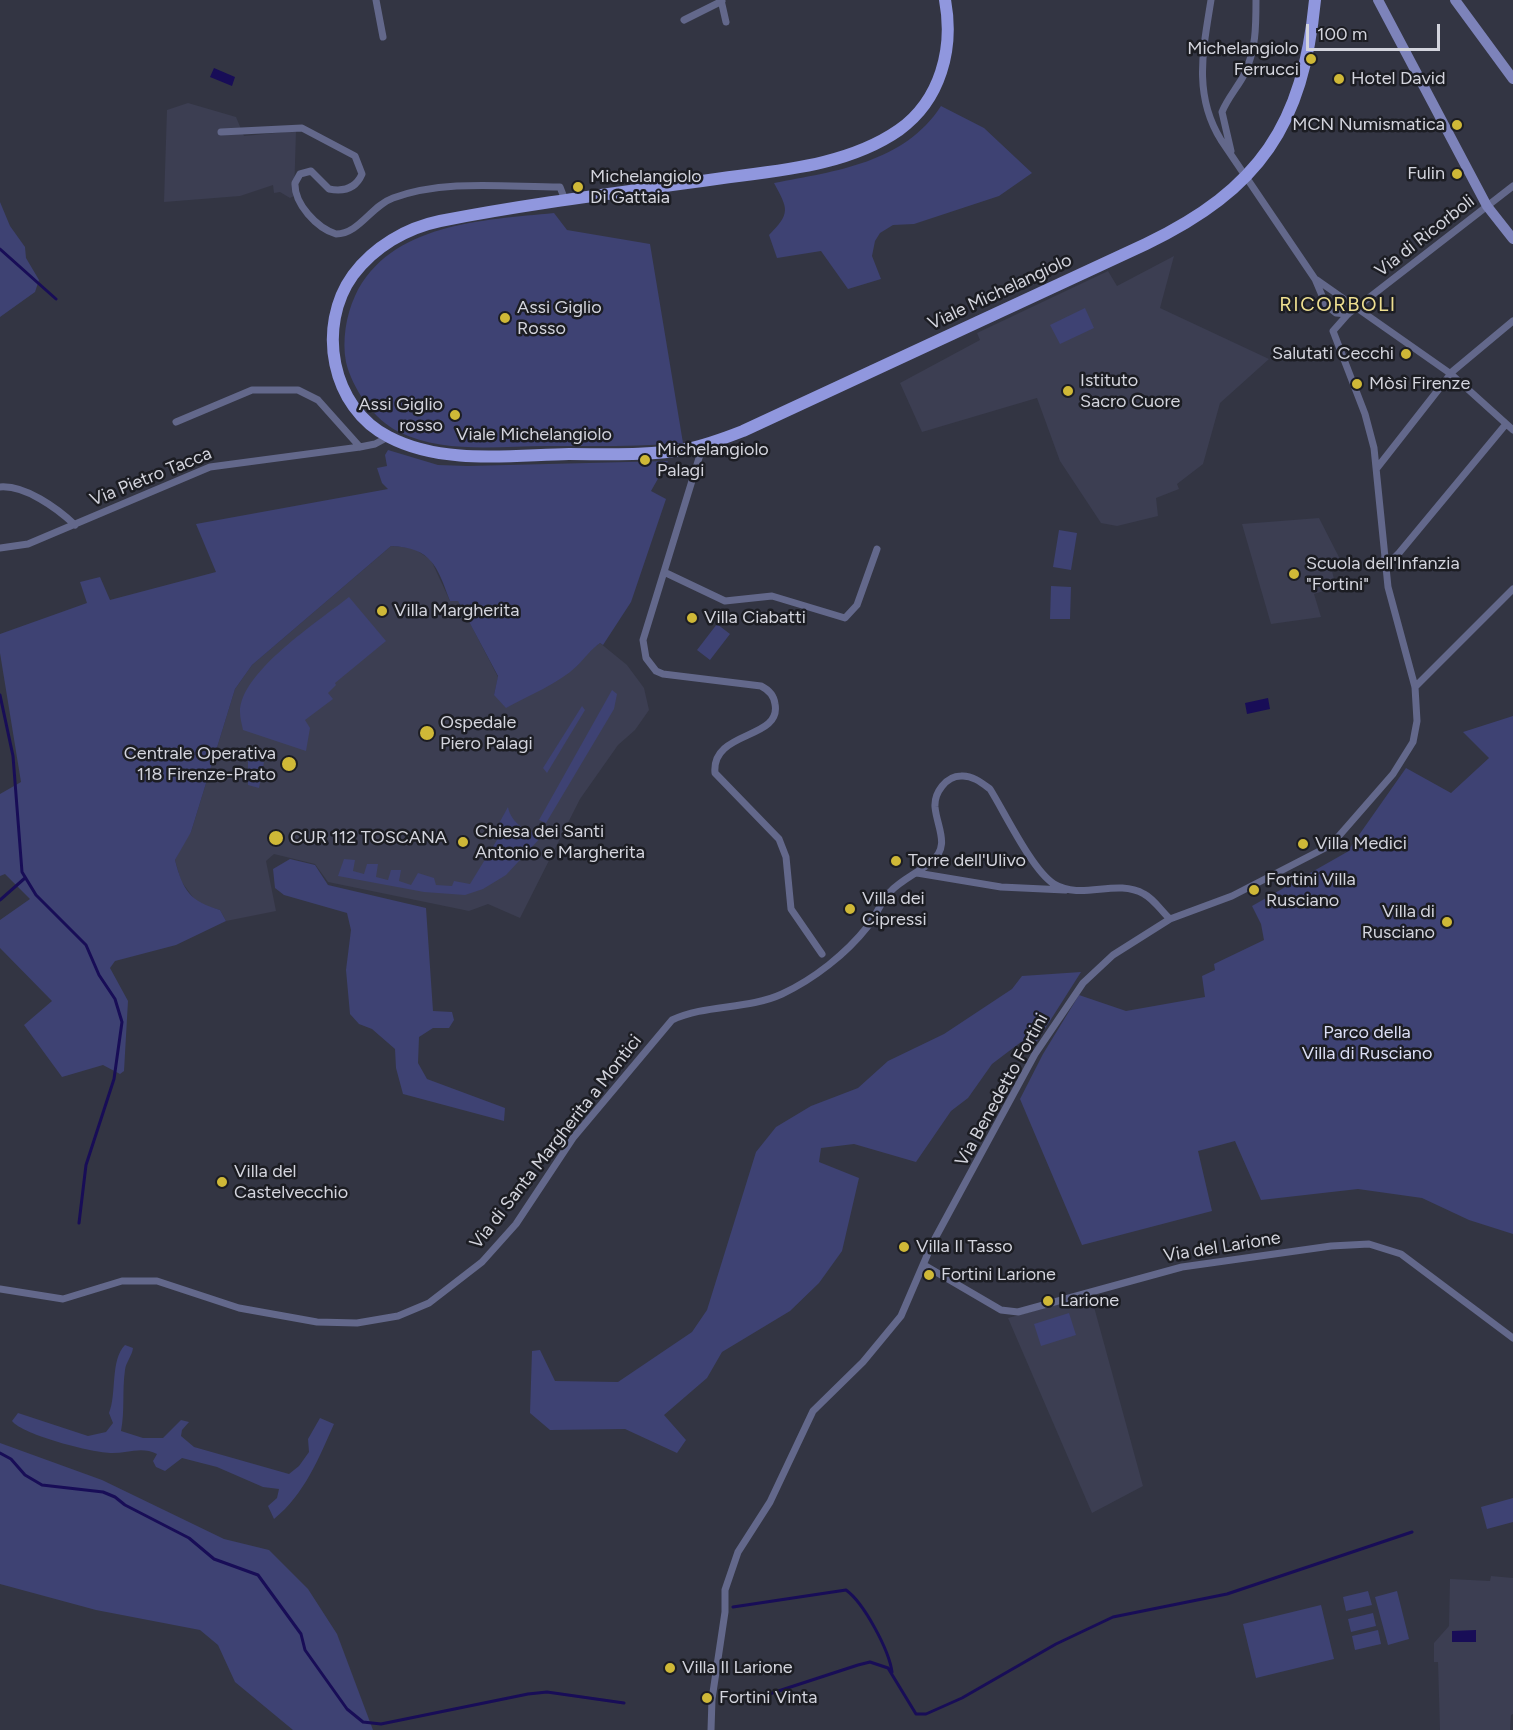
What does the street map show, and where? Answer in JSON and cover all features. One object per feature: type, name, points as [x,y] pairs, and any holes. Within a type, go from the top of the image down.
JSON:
[{"type":"main road","name":"Viale Michelangiolo","points":[[945,0],[949,33],[939,79],[919,112],[899,130],[881,140],[845,155],[803,166],[469,215],[420,227],[382,246],[353,275],[344,291],[335,322],[335,365],[340,383],[353,406],[365,420],[388,437],[418,447],[461,455],[652,452],[703,445],[743,430],[1182,226],[1223,197],[1246,175],[1276,138],[1297,97],[1305,70],[1313,24]]},
{"type":"main road","points":[[1313,24],[1315,0]]},
{"type":"main road","points":[[1313,24],[1324,0]]},
{"type":"street","points":[[376,0],[383,37]]},
{"type":"street","points":[[684,20],[721,0],[726,22]]},
{"type":"street","points":[[1211,0],[1201,63],[1201,85],[1210,119],[1232,156],[1315,279],[1327,306],[1336,313],[1348,314]]},
{"type":"street","points":[[1232,156],[1222,112],[1243,77],[1251,55],[1256,35],[1256,0]]},
{"type":"street","points":[[1455,0],[1513,79]]},
{"type":"street","points":[[1382,1],[1487,206],[1513,239]]},
{"type":"street","points":[[221,132],[302,128],[355,156],[362,174],[357,183],[348,189],[329,189],[309,171],[300,174],[295,183],[297,195],[302,204],[321,227],[336,234],[350,232],[372,210],[393,198],[447,187],[560,187],[565,200]]},
{"type":"street","name":"Via di Ricorboli","points":[[1355,309],[1513,186]]},
{"type":"street","points":[[1315,279],[1451,374],[1513,430]]},
{"type":"street","name":"Via Benedetto Fortini","points":[[711,1730],[712,1698],[725,1612],[725,1590],[738,1552],[770,1502],[813,1412],[863,1362],[901,1316],[932,1244],[1035,1054],[1083,983],[1113,955],[1170,920],[1232,896],[1331,845],[1393,774],[1410,748],[1416,727],[1415,687],[1391,598],[1384,559],[1377,468],[1365,414],[1333,333],[1335,326],[1355,309]]},
{"type":"street","points":[[1377,468],[1451,374],[1513,321]]},
{"type":"street","points":[[176,422],[252,390],[298,390],[318,400],[360,447]]},
{"type":"street","points":[[1384,559],[1394,558],[1400,553],[1506,424]]},
{"type":"street","name":"Via Pietro Tacca","points":[[0,548],[28,544],[210,467],[360,447],[375,444],[388,437]]},
{"type":"street","points":[[703,445],[643,640],[643,649],[656,671],[672,677],[761,686],[773,696],[776,711],[772,720],[724,748],[715,765],[716,773],[779,839],[786,857],[791,909],[822,954]]},
{"type":"street","points":[[0,487],[9,486],[31,495],[63,514],[75,525]]},
{"type":"street","points":[[664,572],[725,601],[772,596],[845,618],[857,605],[877,549]]},
{"type":"street","points":[[1415,687],[1513,589]]},
{"type":"street","name":"Via di Santa Margherita a Montici","points":[[0,1289],[63,1299],[122,1281],[157,1281],[239,1308],[317,1322],[376,1321],[398,1316],[429,1303],[482,1262],[516,1224],[573,1138],[672,1020],[687,1013],[763,1002],[785,992],[845,952],[868,926],[890,892],[933,861],[942,846],[943,834],[935,806],[938,792],[947,780],[962,776],[977,780],[990,789],[1039,871],[1054,884],[1071,891]]},
{"type":"street","points":[[917,873],[1001,887],[1071,891],[1133,889],[1146,894],[1170,920]]},
{"type":"street","name":"Via del Larione","points":[[924,1265],[1001,1310],[1018,1312],[1184,1267],[1331,1246],[1375,1245],[1401,1254],[1513,1338]]},
{"type":"shaded area","points":[[214,68],[235,77],[232,86],[210,77]]},
{"type":"shaded area","points":[[188,103],[236,117],[244,136],[296,131],[294,196],[290,198],[280,192],[274,193],[273,185],[240,196],[164,202],[167,110]]},
{"type":"shaded area","name":"Istituto Sacro Cuore","points":[[1174,256],[1160,308],[1269,359],[1220,403],[1203,464],[1177,484],[1179,489],[1156,498],[1158,516],[1117,526],[1101,523],[1060,461],[1037,398],[922,432],[900,383],[980,340],[977,333],[1108,271],[1117,286]]},
{"type":"shaded area","name":"Scuola dell'Infanzia \"Fortini\"","points":[[1319,518],[1344,567],[1332,571],[1336,587],[1314,594],[1321,617],[1271,624],[1242,524]]},
{"type":"shaded area","name":"Ospedale Piero Palagi","points":[[391,546],[413,548],[431,560],[450,601],[458,600],[498,677],[494,695],[546,684],[577,666],[587,652],[600,643],[627,665],[644,688],[649,710],[635,730],[618,745],[580,799],[520,918],[488,904],[469,911],[328,882],[315,864],[274,854],[266,861],[276,911],[226,921],[220,910],[198,904],[181,881],[175,860],[191,832],[235,689],[252,665]]},
{"type":"shaded area","points":[[1268,698],[1270,709],[1247,714],[1245,703]]},
{"type":"shaded area","points":[[1091,1296],[1143,1486],[1092,1513],[1008,1318]]},
{"type":"shaded area","points":[[1491,1576],[1513,1578],[1513,1714],[1510,1730],[1440,1730],[1438,1662],[1434,1662],[1434,1643],[1449,1626],[1450,1579],[1490,1581]]},
{"type":"shaded area","points":[[1476,1630],[1476,1642],[1452,1642],[1452,1631]]},
{"type":"green space","points":[[941,106],[984,128],[1032,173],[999,196],[914,224],[893,225],[880,233],[875,241],[872,256],[881,279],[848,289],[821,251],[777,258],[769,235],[781,221],[785,210],[774,183],[844,168],[888,152],[908,140],[926,125]]},
{"type":"green space","points":[[0,202],[10,226],[25,247],[26,258],[39,280],[35,292],[0,317]]},
{"type":"green space","name":"Assi Giglio Rosso","points":[[554,213],[567,230],[650,244],[683,443],[615,446],[453,446],[416,439],[399,432],[381,420],[365,402],[353,382],[345,354],[349,311],[355,296],[370,272],[391,253],[414,240],[441,230],[469,223]]},
{"type":"green space","points":[[1085,308],[1094,328],[1060,344],[1050,325]]},
{"type":"green space","points":[[388,450],[438,465],[668,461],[651,491],[666,499],[631,602],[603,645],[600,643],[596,646],[577,666],[561,678],[506,708],[494,695],[498,676],[458,601],[450,601],[431,561],[416,551],[391,546],[252,665],[235,689],[191,832],[175,860],[181,880],[189,893],[201,903],[220,910],[226,921],[176,945],[115,961],[110,968],[128,1001],[124,1071],[120,1074],[103,1065],[62,1077],[24,1025],[52,1001],[0,948],[0,920],[30,899],[5,874],[0,876],[0,794],[21,782],[0,653],[0,634],[87,603],[80,582],[100,577],[110,600],[216,572],[196,524],[388,489],[382,483],[377,468],[387,466],[385,455]]},
{"type":"green space","points":[[1059,530],[1077,533],[1071,570],[1053,567]]},
{"type":"green space","points":[[1051,586],[1071,587],[1070,619],[1050,619]]},
{"type":"green space","points":[[349,597],[386,641],[335,683],[336,685],[328,693],[333,699],[305,720],[310,728],[306,751],[243,730],[240,712],[243,697],[253,681],[283,648]]},
{"type":"green space","points":[[717,624],[730,634],[710,660],[697,650]]},
{"type":"green space","points":[[612,690],[617,694],[614,709],[546,823],[539,820]]},
{"type":"green space","points":[[582,706],[585,710],[547,773],[543,768]]},
{"type":"green space","name":"Parco della Villa di Rusciano","points":[[1513,716],[1513,1234],[1469,1220],[1422,1198],[1358,1189],[1261,1200],[1235,1141],[1198,1151],[1212,1211],[1082,1245],[1020,1099],[1043,1054],[1079,995],[1126,1011],[1205,997],[1202,976],[1215,970],[1214,964],[1264,940],[1261,924],[1252,906],[1347,852],[1406,768],[1451,793],[1489,758],[1463,732]]},
{"type":"green space","points":[[248,759],[264,762],[259,788],[248,785]]},
{"type":"green space","points":[[508,807],[512,818],[521,826],[543,835],[506,875],[483,889],[465,895],[424,892],[338,876],[344,859],[355,860],[353,871],[364,874],[367,864],[378,864],[376,877],[388,880],[391,870],[401,870],[399,881],[411,885],[418,873],[434,878],[436,885],[452,886],[454,881],[470,884],[497,840],[492,836]]},
{"type":"green space","points":[[290,859],[315,865],[328,885],[426,908],[433,1011],[452,1012],[454,1020],[449,1028],[433,1028],[419,1037],[418,1063],[427,1079],[505,1108],[504,1121],[403,1094],[396,1068],[395,1049],[372,1029],[359,1024],[350,1014],[346,970],[351,930],[347,913],[284,895],[275,888],[273,869]]},
{"type":"green space","points":[[1081,972],[1034,1046],[1021,1042],[992,1064],[968,1098],[951,1111],[916,1162],[854,1144],[821,1148],[819,1162],[859,1178],[842,1251],[819,1283],[790,1311],[722,1352],[707,1378],[664,1415],[686,1440],[677,1453],[625,1429],[550,1430],[530,1413],[532,1351],[540,1350],[555,1381],[618,1382],[692,1332],[707,1310],[756,1152],[776,1127],[811,1106],[858,1088],[888,1061],[944,1034],[1012,989],[1022,976]]},
{"type":"green space","points":[[1069,1313],[1076,1335],[1041,1346],[1034,1324]]},
{"type":"green space","points":[[125,1345],[133,1348],[125,1370],[121,1431],[143,1438],[163,1438],[181,1420],[189,1422],[182,1430],[181,1436],[194,1447],[289,1474],[299,1466],[309,1452],[308,1439],[320,1418],[334,1424],[310,1475],[285,1509],[274,1519],[268,1506],[277,1498],[279,1489],[263,1487],[217,1467],[182,1458],[165,1471],[156,1467],[153,1461],[157,1454],[151,1452],[140,1450],[112,1453],[90,1450],[43,1437],[12,1421],[18,1413],[88,1436],[106,1432],[113,1423],[109,1413],[115,1368],[120,1351]]},
{"type":"green space","points":[[0,1443],[102,1480],[224,1539],[269,1550],[308,1589],[337,1634],[373,1730],[293,1730],[235,1682],[218,1645],[200,1630],[96,1610],[0,1584]]},
{"type":"green space","points":[[1513,1498],[1513,1522],[1487,1529],[1481,1507]]},
{"type":"green space","points":[[1368,1591],[1372,1605],[1346,1611],[1343,1597]]},
{"type":"green space","points":[[1397,1591],[1409,1639],[1388,1645],[1375,1597]]},
{"type":"green space","points":[[1321,1605],[1334,1659],[1256,1678],[1243,1624]]},
{"type":"green space","points":[[1373,1613],[1376,1626],[1351,1632],[1348,1619]]},
{"type":"green space","points":[[1378,1630],[1381,1644],[1355,1650],[1352,1636]]},
{"type":"waterway","points":[[0,249],[56,299]]},
{"type":"waterway","points":[[0,695],[13,756],[22,872],[36,895],[86,945],[99,975],[115,999],[122,1022],[114,1079],[86,1165],[79,1223]]},
{"type":"waterway","points":[[0,900],[25,878]]},
{"type":"waterway","points":[[0,1453],[11,1459],[25,1475],[42,1485],[103,1492],[189,1538],[214,1559],[258,1575],[301,1634],[305,1650],[347,1709],[363,1722],[381,1724],[547,1692],[624,1703]]},
{"type":"waterway","points":[[760,1697],[870,1662],[888,1668],[916,1714],[926,1714],[962,1698],[1056,1644],[1113,1617],[1227,1594],[1412,1532]]},
{"type":"waterway","points":[[733,1607],[846,1590],[860,1605],[875,1628],[892,1672]]},
{"type":"place","name":"Michelangiolo Ferrucci","points":[[1311,59]]},
{"type":"place","name":"Hotel David","points":[[1339,79]]},
{"type":"place","name":"MCN Numismatica","points":[[1457,125]]},
{"type":"place","name":"Fulin","points":[[1457,174]]},
{"type":"place","name":"Michelangiolo Di Gattaia","points":[[578,187]]},
{"type":"place","name":"Assi Giglio Rosso","points":[[505,318]]},
{"type":"place","name":"Salutati Cecchi","points":[[1406,354]]},
{"type":"place","name":"Mòsì Firenze","points":[[1357,384]]},
{"type":"place","name":"Istituto Sacro Cuore","points":[[1068,391]]},
{"type":"place","name":"Assi Giglio rosso","points":[[455,415]]},
{"type":"place","name":"Michelangiolo Palagi","points":[[645,460]]},
{"type":"place","name":"Scuola dell'Infanzia \"Fortini\"","points":[[1294,574]]},
{"type":"place","name":"Villa Margherita","points":[[382,611]]},
{"type":"place","name":"Villa Ciabatti","points":[[692,618]]},
{"type":"place","name":"Ospedale Piero Palagi","points":[[427,733]]},
{"type":"place","name":"Centrale Operativa 118 Firenze-Prato","points":[[289,764]]},
{"type":"place","name":"CUR 112 TOSCANA","points":[[276,838]]},
{"type":"place","name":"Chiesa dei Santi Antonio e Margherita","points":[[463,842]]},
{"type":"place","name":"Villa Medici","points":[[1303,844]]},
{"type":"place","name":"Torre dell'Ulivo","points":[[896,861]]},
{"type":"place","name":"Fortini Villa Rusciano","points":[[1254,890]]},
{"type":"place","name":"Villa dei Cipressi","points":[[850,909]]},
{"type":"place","name":"Villa di Rusciano","points":[[1447,922]]},
{"type":"place","name":"Villa del Castelvecchio","points":[[222,1182]]},
{"type":"place","name":"Villa Il Tasso","points":[[904,1247]]},
{"type":"place","name":"Fortini Larione","points":[[929,1275]]},
{"type":"place","name":"Larione","points":[[1048,1301]]},
{"type":"place","name":"Villa Il Larione","points":[[670,1668]]},
{"type":"place","name":"Fortini Vinta","points":[[707,1698]]},
{"type":"district","name":"RICORBOLI","points":[[1338,305]]}]
